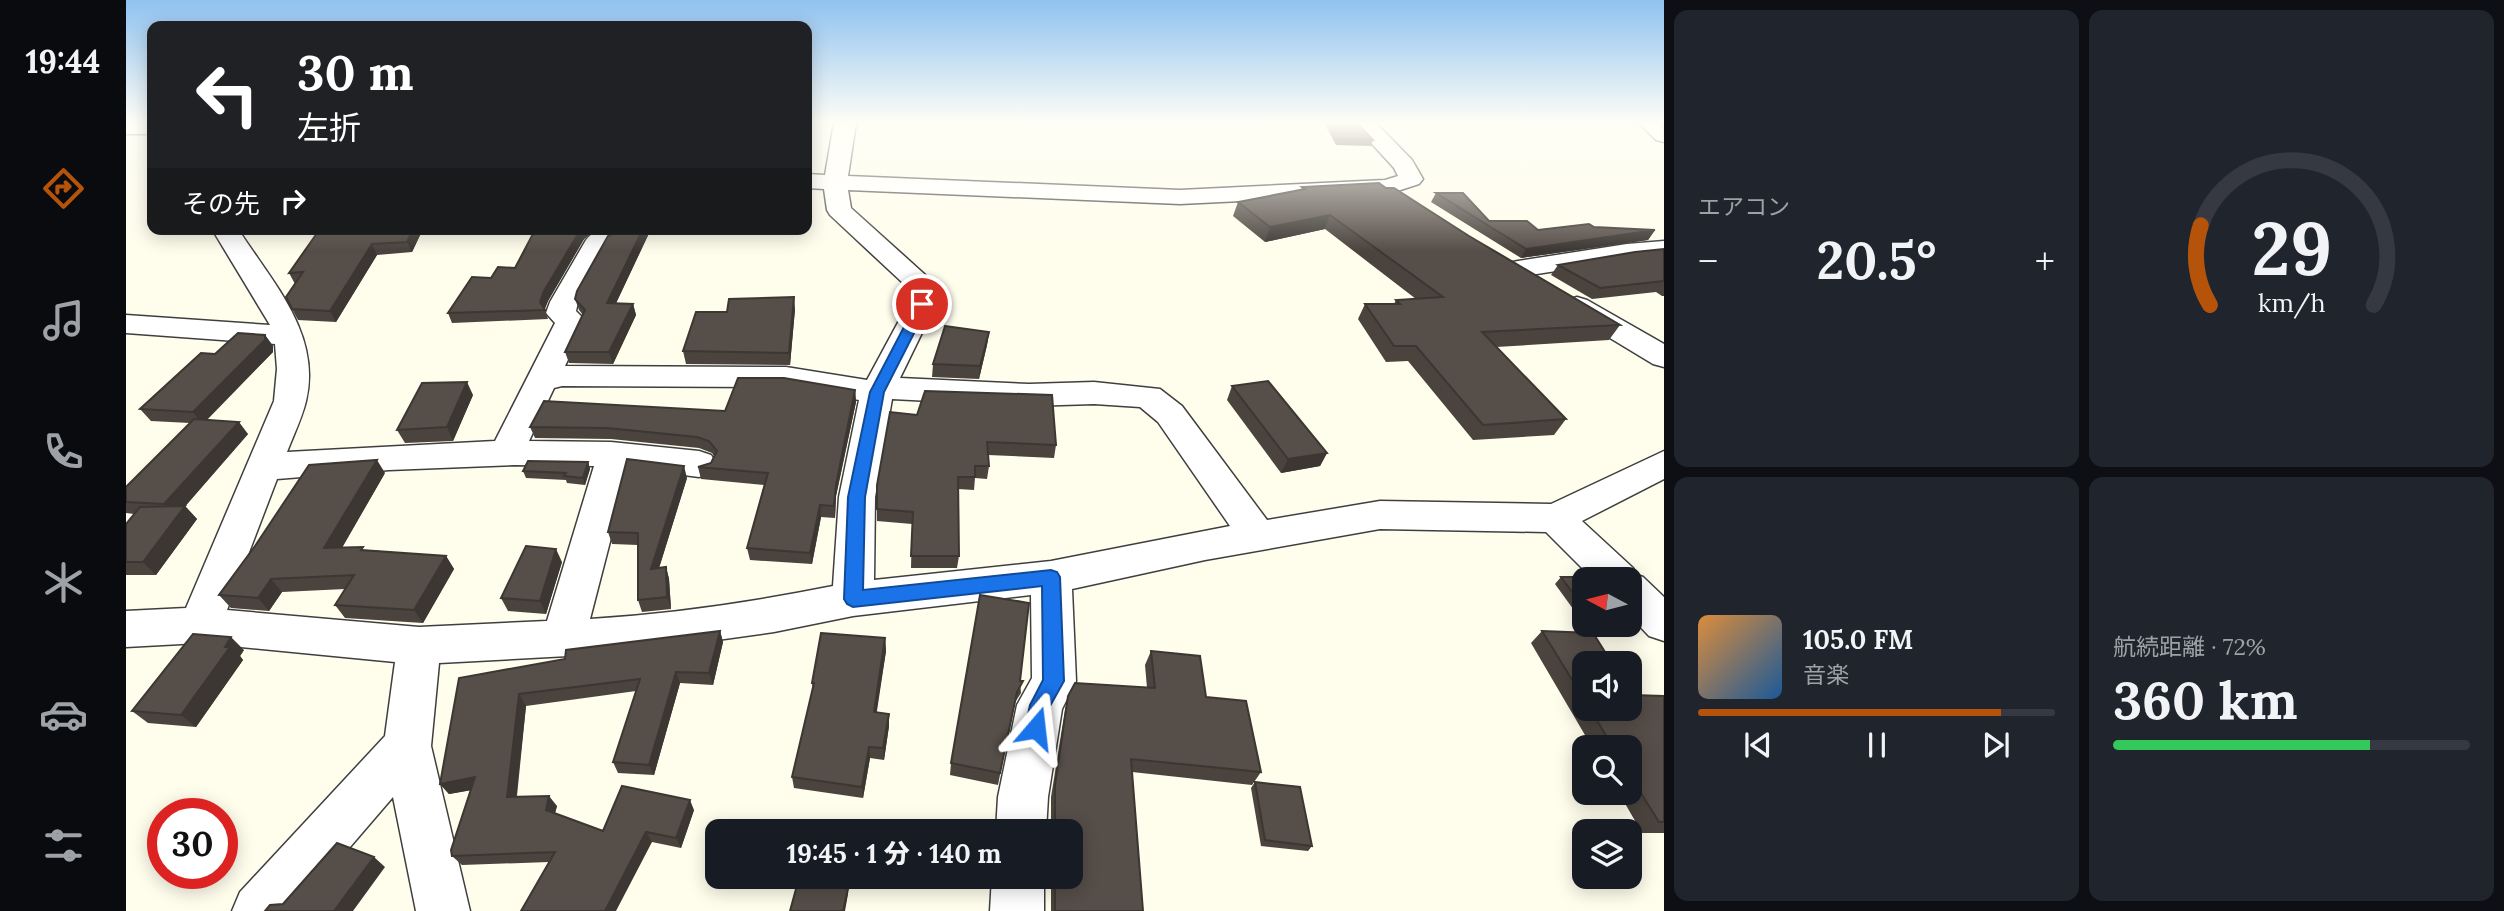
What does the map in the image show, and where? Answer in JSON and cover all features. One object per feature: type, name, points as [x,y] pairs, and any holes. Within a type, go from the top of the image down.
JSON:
[{"type":"street","points":[[821,182],[828,166]]},
{"type":"street","points":[[821,182],[1180,197],[1398,196],[1411,178],[1404,166]]},
{"type":"street","points":[[821,182],[839,210],[918,281],[922,304],[877,392],[857,497],[853,599]]},
{"type":"street","points":[[200,625],[290,401],[293,366],[289,336],[270,299],[229,235]]},
{"type":"street","points":[[505,455],[571,321],[561,313],[564,302],[598,240],[611,235]]},
{"type":"street","points":[[1664,249],[1506,263],[1664,357]]},
{"type":"street","points":[[126,324],[289,336]]},
{"type":"street","points":[[541,381],[562,376],[786,377],[877,392],[890,388],[1029,395],[1094,393],[1149,397],[1170,414],[1258,536]]},
{"type":"street","points":[[264,467],[352,459],[505,455],[615,455],[699,464]]},
{"type":"street","points":[[563,639],[615,455]]},
{"type":"street","points":[[126,629],[200,625],[419,646],[638,634],[775,615],[853,599],[1051,577],[1380,515],[1555,518],[1664,464]]},
{"type":"street","points":[[1555,518],[1606,567]]},
{"type":"street","points":[[1022,819],[1023,797],[1040,705],[1054,681],[1051,577]]},
{"type":"street","points":[[1642,602],[1664,623]]},
{"type":"street","points":[[419,646],[407,746],[443,911]]},
{"type":"street","points":[[259,911],[407,746]]},
{"type":"street","points":[[1017,911],[1018,889]]},
{"type":"building","points":[[1379,183],[1386,188],[1394,188],[1469,236],[1620,325],[1482,332],[1566,419],[1483,425],[1416,346],[1394,346],[1365,304],[1400,304],[1396,300],[1443,297],[1330,215],[1270,227],[1238,202],[1305,189],[1302,187]]},
{"type":"building","points":[[1436,193],[1463,193],[1489,221],[1527,221],[1538,230],[1589,224],[1594,227],[1655,230],[1526,249]]},
{"type":"building","points":[[316,235],[410,235],[407,242],[372,244],[330,311],[292,309],[286,297],[303,272],[289,273]]},
{"type":"building","points":[[532,235],[577,235],[544,291],[540,302],[545,310],[448,313],[472,277],[491,278],[498,267],[515,268]]},
{"type":"building","points":[[640,235],[607,303],[633,304],[609,352],[565,352],[585,310],[575,299],[577,291],[608,236]]},
{"type":"building","points":[[1664,249],[1664,281],[1600,288],[1558,265],[1635,252]]},
{"type":"building","points":[[794,297],[789,353],[683,351],[696,312],[727,312],[729,299]]},
{"type":"building","points":[[945,326],[989,332],[980,366],[933,364]]},
{"type":"building","points":[[238,333],[265,335],[265,340],[193,412],[140,409],[201,353],[215,354]]},
{"type":"building","points":[[738,378],[784,378],[855,390],[834,506],[820,505],[810,553],[747,548],[768,473],[698,467],[711,463],[717,451],[709,441],[697,437],[607,428],[530,427],[544,401],[725,411]]},
{"type":"building","points":[[1268,381],[1327,453],[1288,459],[1232,386]]},
{"type":"building","points":[[467,382],[447,427],[397,430],[422,383]]},
{"type":"building","points":[[925,391],[1052,395],[1056,445],[987,442],[989,466],[975,466],[975,477],[958,477],[959,556],[911,556],[913,512],[877,509],[877,485],[890,412],[917,415]]},
{"type":"building","points":[[194,419],[239,422],[164,504],[126,502],[126,487]]},
{"type":"building","points":[[627,459],[684,466],[651,569],[666,567],[667,597],[638,600],[638,533],[608,532]]},
{"type":"building","points":[[377,460],[324,548],[363,547],[361,550],[446,556],[414,610],[335,605],[354,575],[271,579],[258,598],[219,595],[309,465]]},
{"type":"building","points":[[528,461],[588,462],[583,478],[564,476],[566,473],[523,471]]},
{"type":"building","points":[[185,506],[143,562],[126,562],[126,524],[140,507]]},
{"type":"building","points":[[526,546],[556,549],[540,601],[501,598]]},
{"type":"building","points":[[1561,577],[1572,577],[1572,592]]},
{"type":"building","points":[[980,595],[1029,603],[1020,681],[1023,681],[1017,692],[1000,773],[951,763]]},
{"type":"building","points":[[720,631],[709,673],[676,672],[649,765],[613,762],[640,679],[519,694],[507,797],[549,796],[546,810],[603,831],[622,786],[690,800],[676,838],[646,832],[605,911],[521,911],[555,852],[452,856],[451,850],[475,777],[440,784],[459,678],[565,659],[566,650]]},
{"type":"building","points":[[1542,631],[1572,632],[1572,637],[1596,637],[1604,651],[1572,651],[1572,680]]},
{"type":"building","points":[[821,633],[885,638],[874,712],[889,714],[883,748],[869,747],[862,787],[792,777],[814,683]]},
{"type":"building","points":[[193,634],[231,637],[225,647],[230,647],[181,715],[132,711]]},
{"type":"building","points":[[1151,651],[1200,656],[1206,697],[1246,701],[1261,772],[1131,759],[1143,911],[1055,911],[1055,889],[1083,889],[1083,819],[1055,819],[1055,785],[1068,696],[1075,683],[1155,688]]},
{"type":"building","points":[[1642,695],[1664,696],[1664,822],[1659,822],[1642,795],[1642,735],[1606,735],[1597,721],[1642,721]]},
{"type":"building","points":[[1255,782],[1300,787],[1312,846],[1265,840]]},
{"type":"building","points":[[337,843],[374,857],[334,911],[265,911],[270,905],[283,904]]},
{"type":"building","points":[[796,889],[848,889],[843,911],[790,911]]},
{"type":"route","points":[[922,304],[877,392],[857,497],[853,599],[1051,577],[1054,681],[1040,705],[1036,728]]}]
